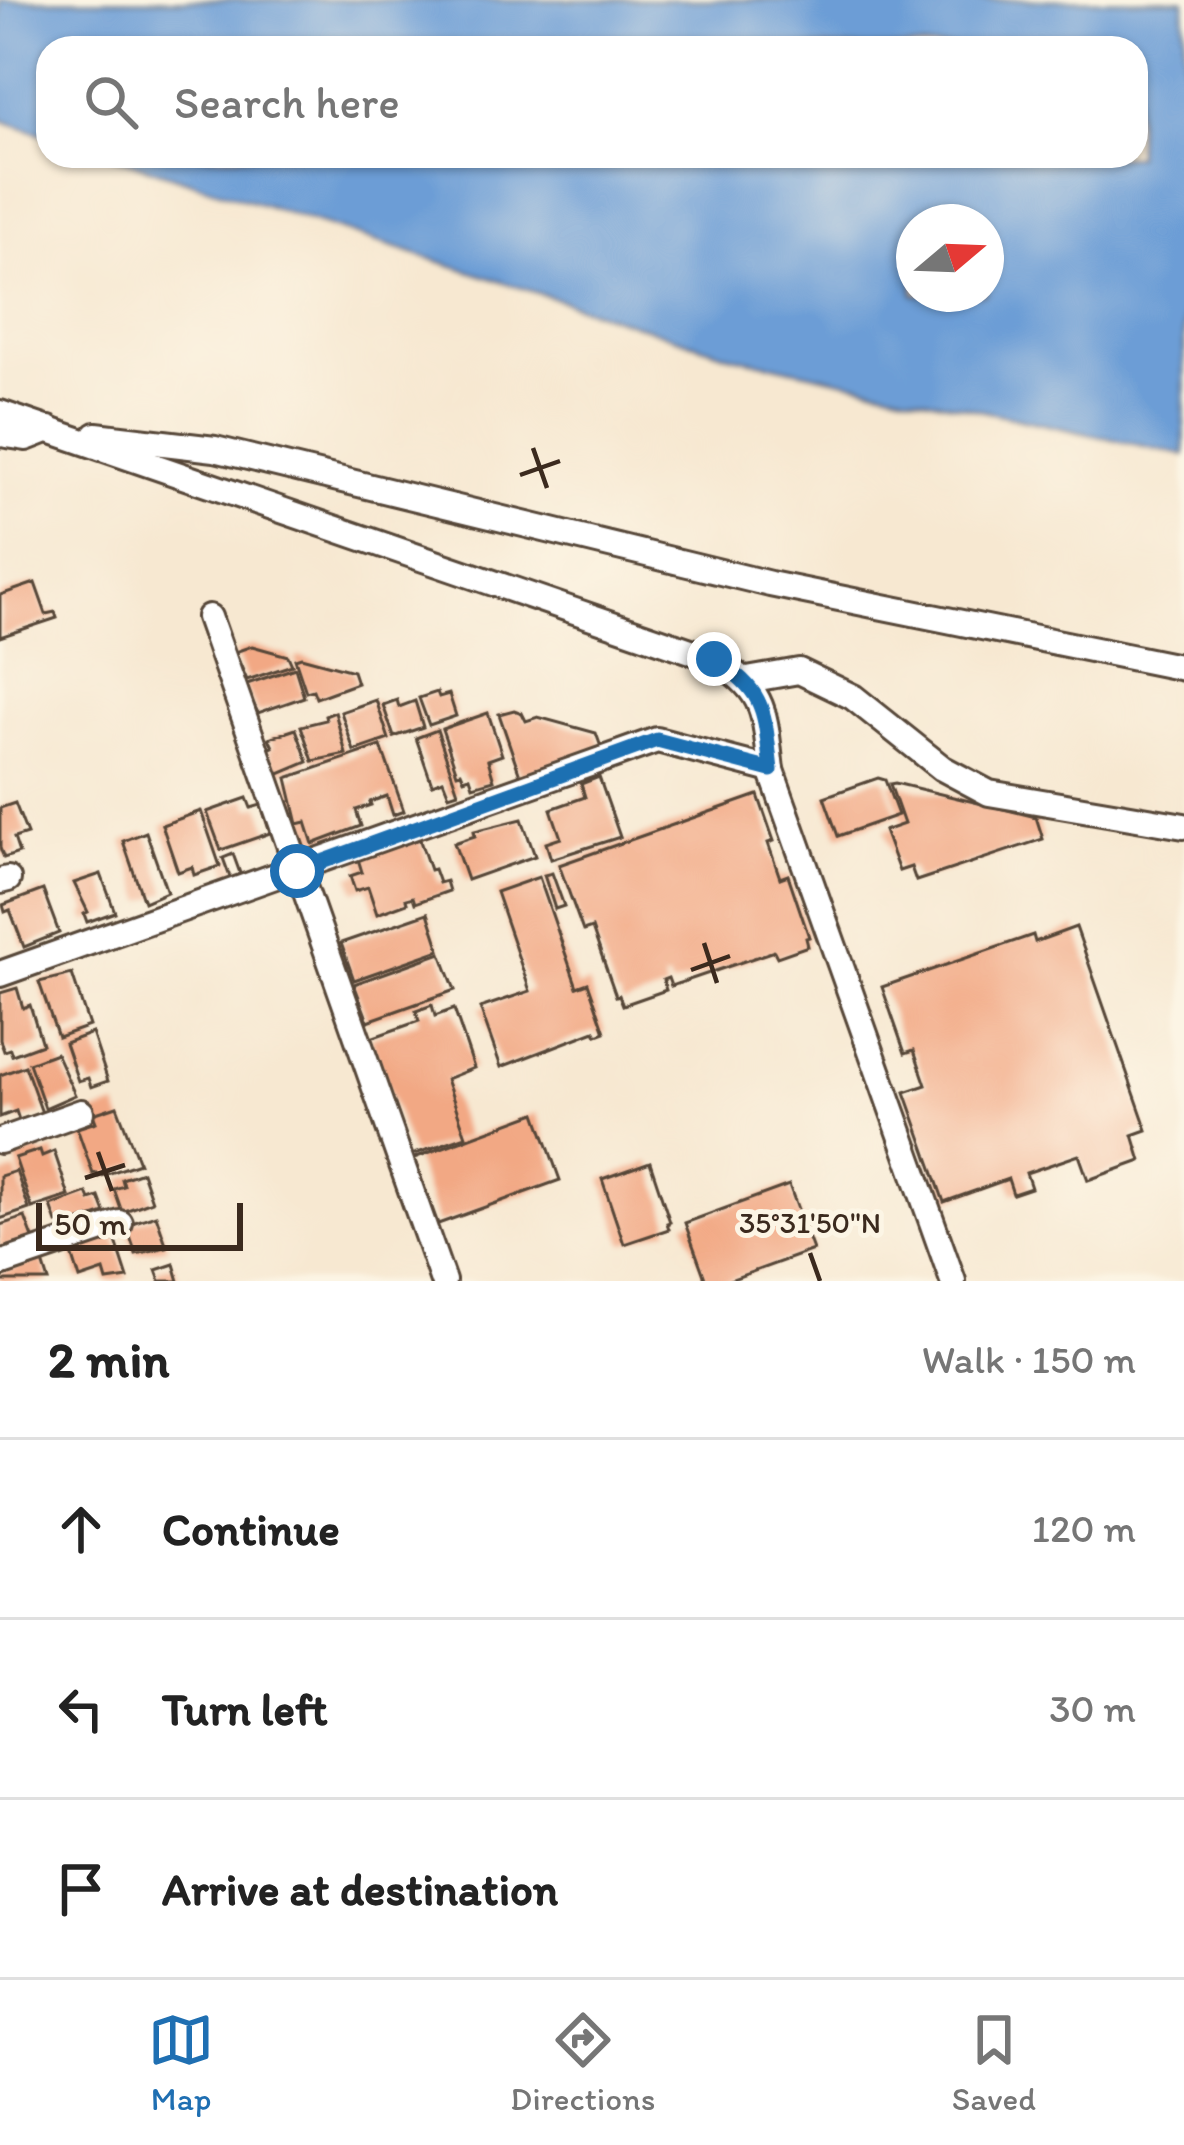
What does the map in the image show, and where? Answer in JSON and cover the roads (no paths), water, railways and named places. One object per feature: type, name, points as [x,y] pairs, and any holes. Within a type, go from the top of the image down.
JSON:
[{"type":"street","points":[[0,413],[714,659],[747,680],[764,712],[771,770],[953,1281]]},
{"type":"street","points":[[0,434],[26,438],[51,429],[215,449],[770,584],[1184,668]]},
{"type":"street","points":[[209,617],[443,1281]]},
{"type":"street","points":[[747,680],[799,671],[853,697],[942,768],[989,793],[1184,826]]},
{"type":"street","points":[[0,974],[657,740],[771,770]]},
{"type":"street","points":[[0,1141],[81,1112]]},
{"type":"street","points":[[0,1264],[120,1223]]},
{"type":"water","points":[[0,0],[1184,0],[1184,455],[733,356],[148,168],[1148,168],[1148,36],[36,36],[36,132],[0,120]]}]
